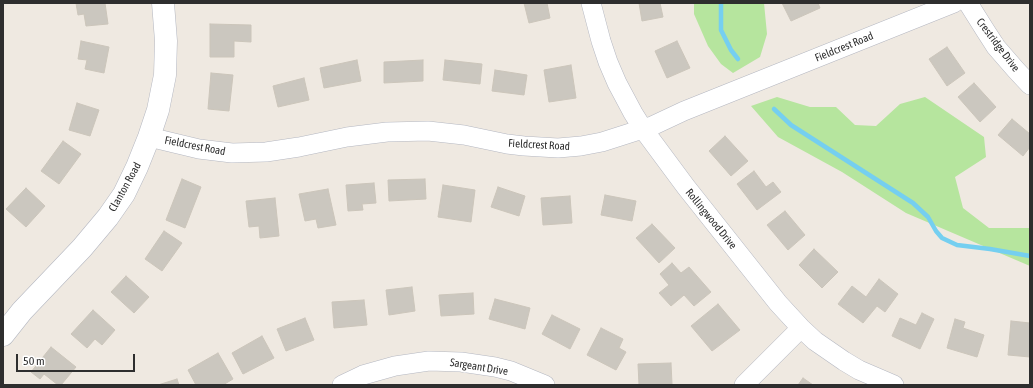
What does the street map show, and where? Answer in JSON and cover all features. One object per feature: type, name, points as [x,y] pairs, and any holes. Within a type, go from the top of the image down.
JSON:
[{"type":"main road","name":"Clanton Road","points":[[3,335],[22,311],[82,248],[108,217],[124,194],[150,136],[158,110],[165,75],[166,41],[163,3]]},
{"type":"street","name":"Rollingwood Drive","points":[[591,3],[608,62],[623,95],[643,129],[690,193],[778,303],[801,328],[815,341],[858,370],[894,385]]},
{"type":"street","name":"Fieldcrest Road","points":[[150,136],[199,149],[232,153],[266,152],[347,137],[387,132],[428,131],[464,135],[524,146],[558,148],[581,146],[602,142],[643,129],[954,3]]},
{"type":"street","name":"Crestridge Drive","points":[[968,3],[996,47],[1030,85]]},
{"type":"street","points":[[744,385],[801,328]]},
{"type":"street","name":"Sargeant Drive","points":[[342,385],[363,375],[389,368],[429,361],[462,362],[495,367],[511,371],[545,385]]},
{"type":"green space","points":[[694,3],[764,3],[767,34],[760,57],[733,73],[721,64],[708,46],[694,14]]},
{"type":"green space","points":[[777,97],[810,107],[836,107],[855,125],[876,126],[900,104],[925,97],[984,137],[986,157],[955,177],[963,208],[989,228],[1030,228],[1030,266],[906,213],[842,172],[778,137],[751,106]]},
{"type":"building","points":[[76,3],[105,3],[108,24],[86,26],[84,14],[78,15]]},
{"type":"building","points":[[524,3],[547,3],[550,18],[529,23]]},
{"type":"building","points":[[639,3],[660,3],[663,17],[642,21]]},
{"type":"building","points":[[782,3],[818,3],[820,8],[791,21]]},
{"type":"building","points":[[210,24],[251,25],[251,42],[234,41],[234,57],[210,57]]},
{"type":"building","points":[[81,41],[109,47],[104,73],[85,69],[87,60],[78,59]]},
{"type":"building","points":[[677,41],[690,68],[667,78],[655,51]]},
{"type":"building","points":[[947,47],[965,73],[947,86],[929,59]]},
{"type":"building","points":[[357,60],[361,81],[324,88],[320,68]]},
{"type":"building","points":[[423,60],[423,81],[384,83],[384,62]]},
{"type":"building","points":[[445,60],[482,64],[480,84],[443,80]]},
{"type":"building","points":[[571,65],[576,98],[549,102],[544,70]]},
{"type":"building","points":[[495,70],[527,75],[524,95],[492,91]]},
{"type":"building","points":[[211,73],[233,75],[229,111],[208,109]]},
{"type":"building","points":[[304,78],[309,100],[278,107],[273,86]]},
{"type":"building","points":[[974,83],[996,107],[980,122],[958,97]]},
{"type":"building","points":[[77,103],[99,110],[90,136],[69,130]]},
{"type":"building","points":[[1012,119],[1030,134],[1030,147],[1023,156],[998,135]]},
{"type":"building","points":[[725,136],[748,161],[731,176],[709,151]]},
{"type":"building","points":[[63,141],[81,154],[59,184],[41,171]]},
{"type":"building","points":[[754,171],[766,187],[773,182],[781,192],[757,210],[737,184]]},
{"type":"building","points":[[182,179],[201,187],[185,228],[166,220]]},
{"type":"building","points":[[425,179],[426,199],[389,201],[388,180]]},
{"type":"building","points":[[374,183],[376,203],[362,204],[363,210],[348,211],[346,185]]},
{"type":"building","points":[[443,185],[475,190],[471,222],[438,217]]},
{"type":"building","points":[[498,187],[525,196],[519,216],[491,207]]},
{"type":"building","points":[[26,188],[45,206],[26,227],[6,209]]},
{"type":"building","points":[[328,189],[336,225],[318,228],[316,219],[305,221],[299,194]]},
{"type":"building","points":[[605,195],[636,201],[632,221],[601,215]]},
{"type":"building","points":[[570,196],[572,223],[543,225],[541,198]]},
{"type":"building","points":[[275,198],[279,236],[260,238],[259,226],[249,227],[246,201]]},
{"type":"building","points":[[785,211],[805,235],[788,250],[767,225]]},
{"type":"building","points":[[652,224],[675,248],[659,263],[636,238]]},
{"type":"building","points":[[164,231],[182,243],[162,271],[145,259]]},
{"type":"building","points":[[814,249],[838,272],[822,288],[799,265]]},
{"type":"building","points":[[672,263],[681,273],[689,267],[711,292],[694,306],[684,295],[671,306],[659,293],[669,285],[660,274]]},
{"type":"building","points":[[126,276],[149,297],[134,313],[111,292]]},
{"type":"building","points":[[879,279],[898,294],[885,312],[877,306],[863,323],[838,304],[852,286],[866,297]]},
{"type":"building","points":[[412,287],[415,311],[389,315],[386,290]]},
{"type":"building","points":[[473,293],[474,314],[441,316],[439,295]]},
{"type":"building","points":[[495,299],[530,308],[525,329],[489,319]]},
{"type":"building","points":[[364,300],[367,325],[334,328],[332,302]]},
{"type":"building","points":[[718,304],[740,330],[712,351],[691,326]]},
{"type":"building","points":[[93,310],[115,330],[102,345],[95,339],[87,348],[71,334]]},
{"type":"building","points":[[922,313],[934,319],[920,349],[892,336],[900,318],[916,325]]},
{"type":"building","points":[[552,315],[580,329],[570,349],[542,334]]},
{"type":"building","points":[[305,318],[314,340],[286,351],[277,329]]},
{"type":"building","points":[[955,319],[965,322],[963,328],[984,335],[977,357],[947,348]]},
{"type":"building","points":[[1011,321],[1030,323],[1030,357],[1008,355]]},
{"type":"building","points":[[601,328],[623,339],[619,348],[626,352],[616,370],[587,355]]},
{"type":"building","points":[[262,336],[274,358],[243,374],[232,353]]},
{"type":"building","points":[[51,347],[76,367],[61,385],[58,385],[44,374],[40,379],[31,372]]},
{"type":"building","points":[[218,353],[233,379],[223,385],[196,385],[188,370]]},
{"type":"building","points":[[671,363],[672,384],[639,385],[638,364]]},
{"type":"building","points":[[803,378],[813,385],[798,385]]},
{"type":"building","points":[[177,379],[179,385],[158,385]]},
{"type":"waterway","points":[[721,3],[721,30],[731,50],[738,59]]},
{"type":"waterway","points":[[774,109],[791,125],[913,203],[928,217],[942,238],[957,245],[1030,256]]}]
